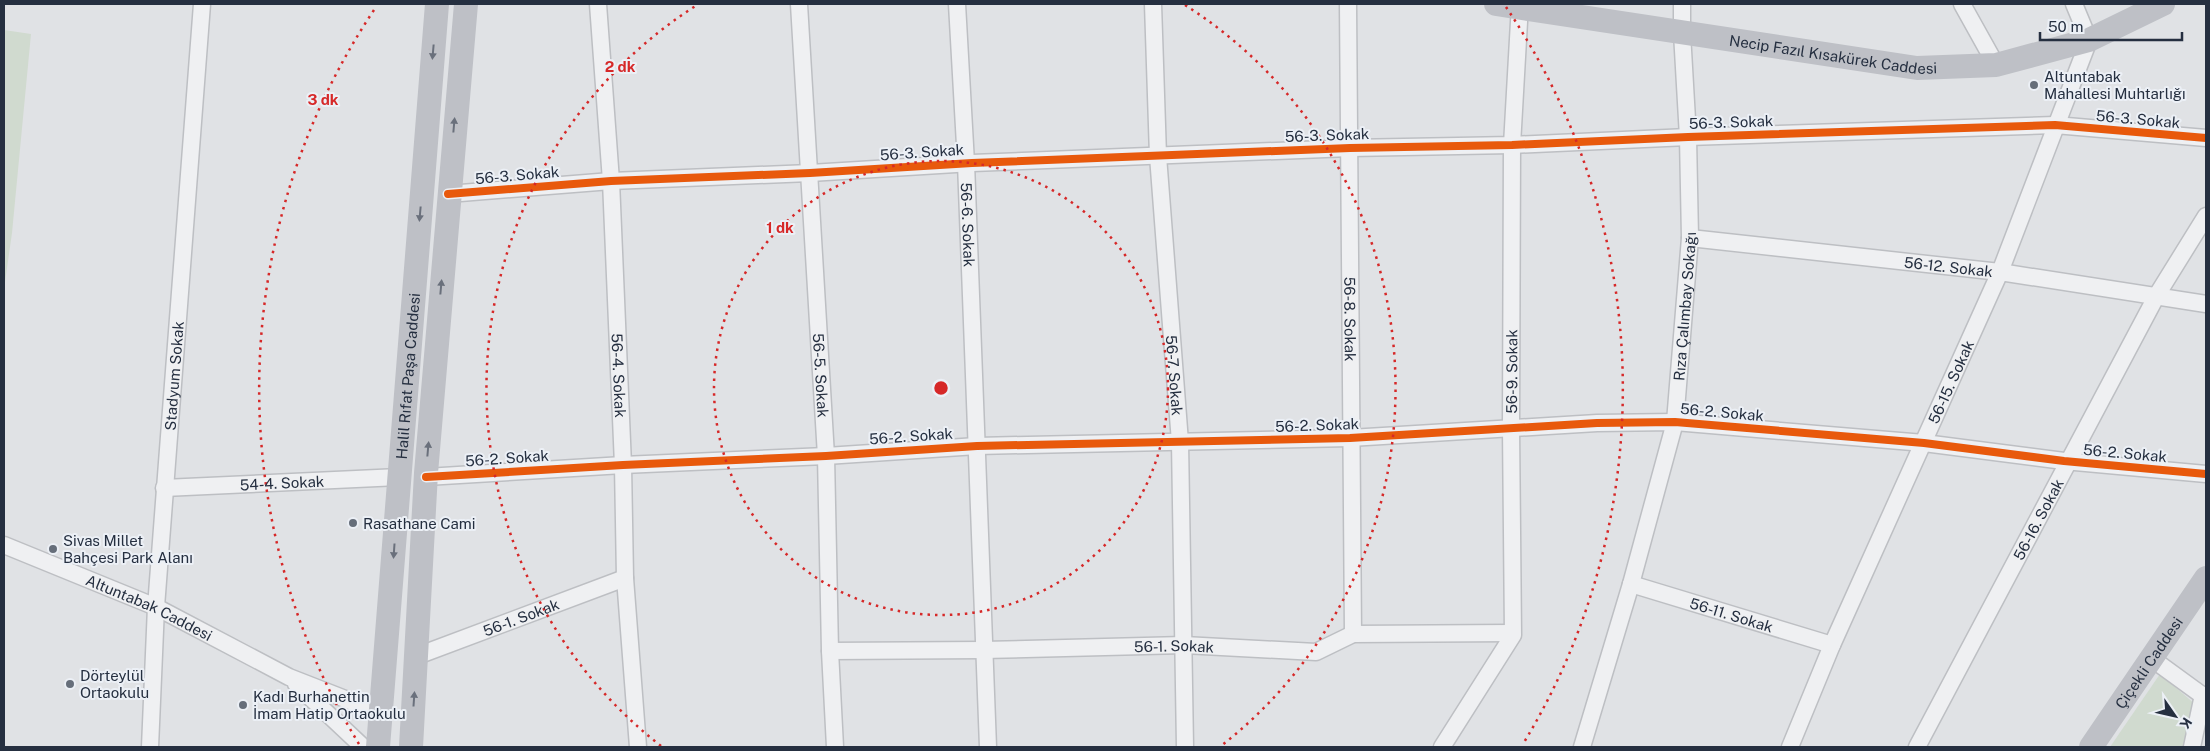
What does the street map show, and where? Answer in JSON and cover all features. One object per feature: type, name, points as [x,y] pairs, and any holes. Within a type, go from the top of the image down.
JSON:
[{"type":"main road","name":"Halil Rıfat Paşa Caddesi","points":[[378,747],[437,4]]},
{"type":"main road","name":"Halil Rıfat Paşa Caddesi","points":[[411,747],[426,477],[448,194],[466,4]]},
{"type":"main road","name":"Necip Fazıl Kısakürek Caddesi","points":[[1496,4],[1520,6],[1917,68],[1996,66],[2089,40],[2163,4]]},
{"type":"main road","name":"Çiçekli Caddesi","points":[[2091,747],[2206,578]]},
{"type":"street","name":"Stadyum Sokak","points":[[150,747],[156,607],[164,488],[202,4]]},
{"type":"street","name":"56-4. Sokak","points":[[598,4],[611,180],[623,464],[625,578],[638,747]]},
{"type":"street","name":"56-5. Sokak","points":[[799,4],[826,456],[830,651],[835,747]]},
{"type":"street","name":"56-6. Sokak","points":[[956,4],[966,163],[988,747]]},
{"type":"street","name":"56-7. Sokak","points":[[1152,4],[1158,156],[1180,442],[1185,747]]},
{"type":"street","name":"56-8. Sokak","points":[[1348,4],[1353,634]]},
{"type":"street","name":"Rıza Çalımbay Sokağı","points":[[1582,747],[1631,584],[1675,422],[1690,238],[1682,4]]},
{"type":"street","points":[[1962,4],[1996,66]]},
{"type":"street","points":[[2074,4],[2089,40]]},
{"type":"street","name":"56-9. Sokak","points":[[1442,747],[1513,635],[1511,428],[1512,145],[1520,6]]},
{"type":"street","name":"56-15. Sokak","points":[[1790,747],[1832,644],[2000,272],[2089,40]]},
{"type":"street","name":"56-3. Sokak","points":[[448,194],[611,180],[810,173],[966,163],[1350,148],[1512,145],[1688,137],[2056,125],[2206,138]]},
{"type":"street","name":"56-16. Sokak","points":[[1917,747],[2157,295],[2206,216]]},
{"type":"street","name":"56-12. Sokak","points":[[1690,238],[2000,272],[2206,304]]},
{"type":"street","name":"56-2. Sokak","points":[[426,477],[623,464],[826,456],[977,446],[1350,438],[1596,423],[1675,422],[1924,443],[2069,462],[2206,474]]},
{"type":"street","name":"54-4. Sokak","points":[[164,488],[399,477]]},
{"type":"street","name":"Altuntabak Caddesi","points":[[4,545],[156,607],[289,677],[381,713]]},
{"type":"street","name":"56-1. Sokak","points":[[417,656],[625,578]]},
{"type":"street","name":"56-11. Sokak","points":[[1631,584],[1832,644]]},
{"type":"street","name":"56-1. Sokak","points":[[830,651],[983,650],[1184,644],[1316,652],[1353,634],[1512,632]]},
{"type":"street","points":[[2151,658],[2204,696],[2192,747]]},
{"type":"street","name":"Altuntabak Caddesi","points":[[289,677],[363,747]]},
{"type":"shaded area","points":[[4,30],[31,34],[12,233],[4,289]]},
{"type":"shaded area","points":[[2160,674],[2196,705],[2184,747],[2110,747]]},
{"type":"cycle path","points":[[448,194],[611,181],[810,173],[972,163],[1350,148],[1512,145],[1688,137],[2055,125],[2206,138]]},
{"type":"cycle path","points":[[426,477],[623,465],[826,456],[977,446],[1350,438],[1597,423],[1675,422],[1924,443],[2064,461],[2206,474]]},
{"type":"place","name":"Altuntabak Mahallesi Muhtarlığı","points":[[2034,85]]},
{"type":"place","name":"Rasathane Cami","points":[[353,523]]},
{"type":"place","name":"Sivas Millet Bahçesi Park Alanı","points":[[53,549]]},
{"type":"place","name":"Dörteylül Ortaokulu","points":[[70,684]]},
{"type":"place","name":"Kadı Burhanettin İmam Hatip Ortaokulu","points":[[243,705]]}]
